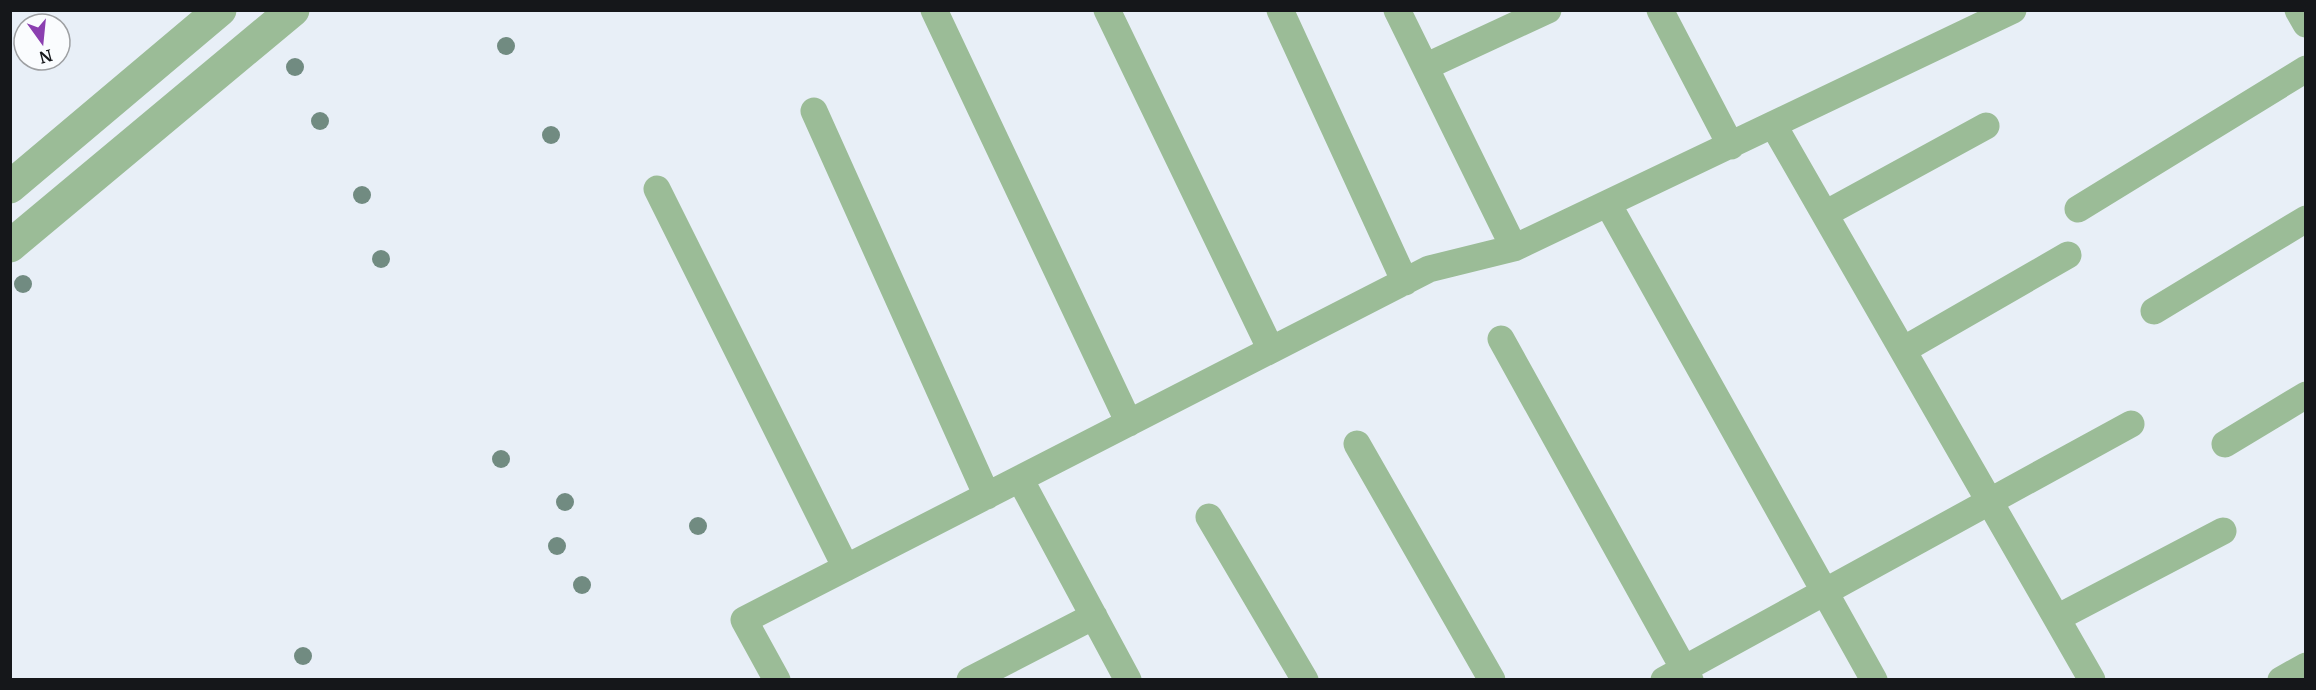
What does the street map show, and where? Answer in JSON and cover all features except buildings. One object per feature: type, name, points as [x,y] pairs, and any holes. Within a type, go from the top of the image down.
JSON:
[{"type":"street","points":[[10,187],[220,10]]},
{"type":"street","points":[[10,246],[293,10]]},
{"type":"street","points":[[934,10],[1129,423]]},
{"type":"street","points":[[1107,10],[1271,350]]},
{"type":"street","points":[[1280,10],[1405,282]]},
{"type":"street","points":[[1397,10],[1514,248]]},
{"type":"street","points":[[1425,67],[1548,10]]},
{"type":"street","points":[[1660,10],[1731,146]]},
{"type":"street","points":[[777,680],[744,620],[1430,269],[1514,248],[1774,126],[2013,10]]},
{"type":"street","points":[[2298,10],[2306,24]]},
{"type":"street","points":[[2078,209],[2306,69]]},
{"type":"street","points":[[814,111],[987,496]]},
{"type":"street","points":[[1774,126],[2092,680]]},
{"type":"street","points":[[1825,214],[1986,126]]},
{"type":"street","points":[[657,189],[846,568]]},
{"type":"street","points":[[1608,204],[1874,680]]},
{"type":"street","points":[[2154,311],[2306,219]]},
{"type":"street","points":[[1903,351],[2067,255]]},
{"type":"street","points":[[1501,339],[1679,676],[1824,592],[2131,424]]},
{"type":"street","points":[[2225,444],[2306,395]]},
{"type":"street","points":[[1357,444],[1492,680]]},
{"type":"street","points":[[1020,479],[1128,680]]},
{"type":"street","points":[[1209,517],[1305,680]]},
{"type":"street","points":[[2057,618],[2223,531]]},
{"type":"street","points":[[970,680],[1094,616]]},
{"type":"street","points":[[2281,680],[2306,666]]}]
